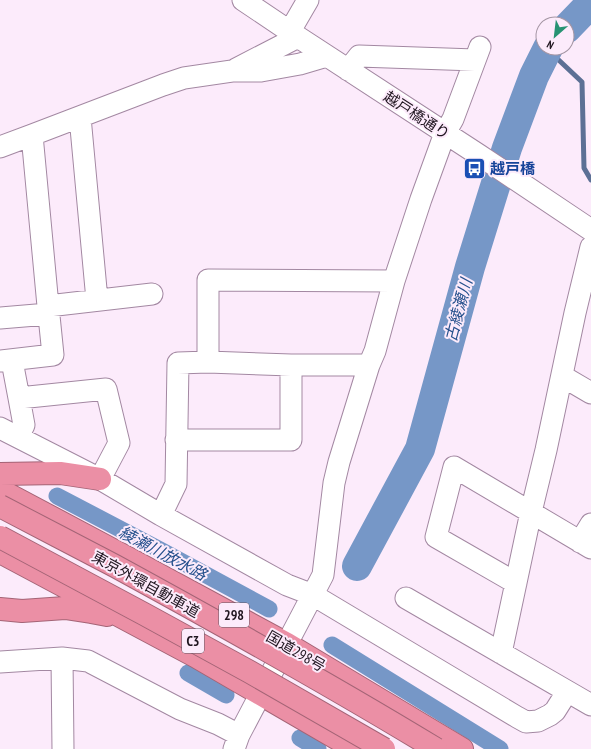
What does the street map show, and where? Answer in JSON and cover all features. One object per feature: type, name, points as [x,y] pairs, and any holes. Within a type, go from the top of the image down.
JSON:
[{"type":"highway","points":[[0,474],[60,473],[100,479]]},
{"type":"highway","name":"国道298号","points":[[0,490],[287,644],[462,749]]},
{"type":"highway","name":"東京外環自動車道","points":[[0,506],[115,566],[250,641],[436,749]]},
{"type":"highway","name":"東京外環自動車道","points":[[0,537],[237,665],[384,749]]},
{"type":"highway","points":[[0,552],[127,619],[261,694],[355,749]]},
{"type":"highway","points":[[0,609],[22,611],[65,608],[127,619]]},
{"type":"street","name":"越戸橋通り","points":[[243,0],[591,230]]},
{"type":"street","points":[[232,71],[294,34],[308,0]]},
{"type":"street","points":[[0,662],[62,658],[88,661],[180,709],[218,724],[236,742],[323,574],[334,483],[339,462],[375,350],[394,281],[421,199],[445,133],[453,119],[477,53],[358,56],[348,70]]},
{"type":"street","points":[[0,147],[184,78],[232,71],[261,71],[300,64],[327,56]]},
{"type":"street","points":[[80,117],[97,300]]},
{"type":"street","points":[[9,433],[24,425],[20,398],[6,361],[53,355],[32,135]]},
{"type":"street","points":[[501,653],[575,313],[591,247]]},
{"type":"street","points":[[208,362],[208,280],[394,281]]},
{"type":"street","points":[[0,318],[97,300],[152,294]]},
{"type":"street","points":[[161,515],[176,484],[178,363],[208,362],[292,365],[369,365]]},
{"type":"street","points":[[176,440],[291,440],[292,365]]},
{"type":"street","points":[[562,376],[591,393]]},
{"type":"street","points":[[20,398],[106,390],[119,443],[100,479]]},
{"type":"street","points":[[9,433],[100,479],[161,515],[287,585],[313,595],[526,722],[538,721],[550,715],[555,711],[567,692]]},
{"type":"street","points":[[516,583],[436,537],[454,467],[586,545],[591,524]]},
{"type":"street","points":[[406,598],[591,705]]},
{"type":"street","points":[[62,658],[63,749]]},
{"type":"waterway","name":"古綾瀬川","points":[[575,20],[591,3]]},
{"type":"waterway","name":"古綾瀬川","points":[[357,566],[420,449],[470,267],[507,148],[534,76],[544,56]]},
{"type":"waterway","points":[[554,56],[582,82],[584,168],[591,180]]},
{"type":"waterway","name":"綾瀬川放水路","points":[[57,496],[269,609]]},
{"type":"waterway","name":"綾瀬川放水路","points":[[332,645],[500,749]]},
{"type":"waterway","name":"綾瀬川放水路","points":[[188,673],[226,695]]},
{"type":"waterway","name":"綾瀬川放水路","points":[[300,738],[318,749]]},
{"type":"place","name":"越戸橋","points":[[474,168]]}]
